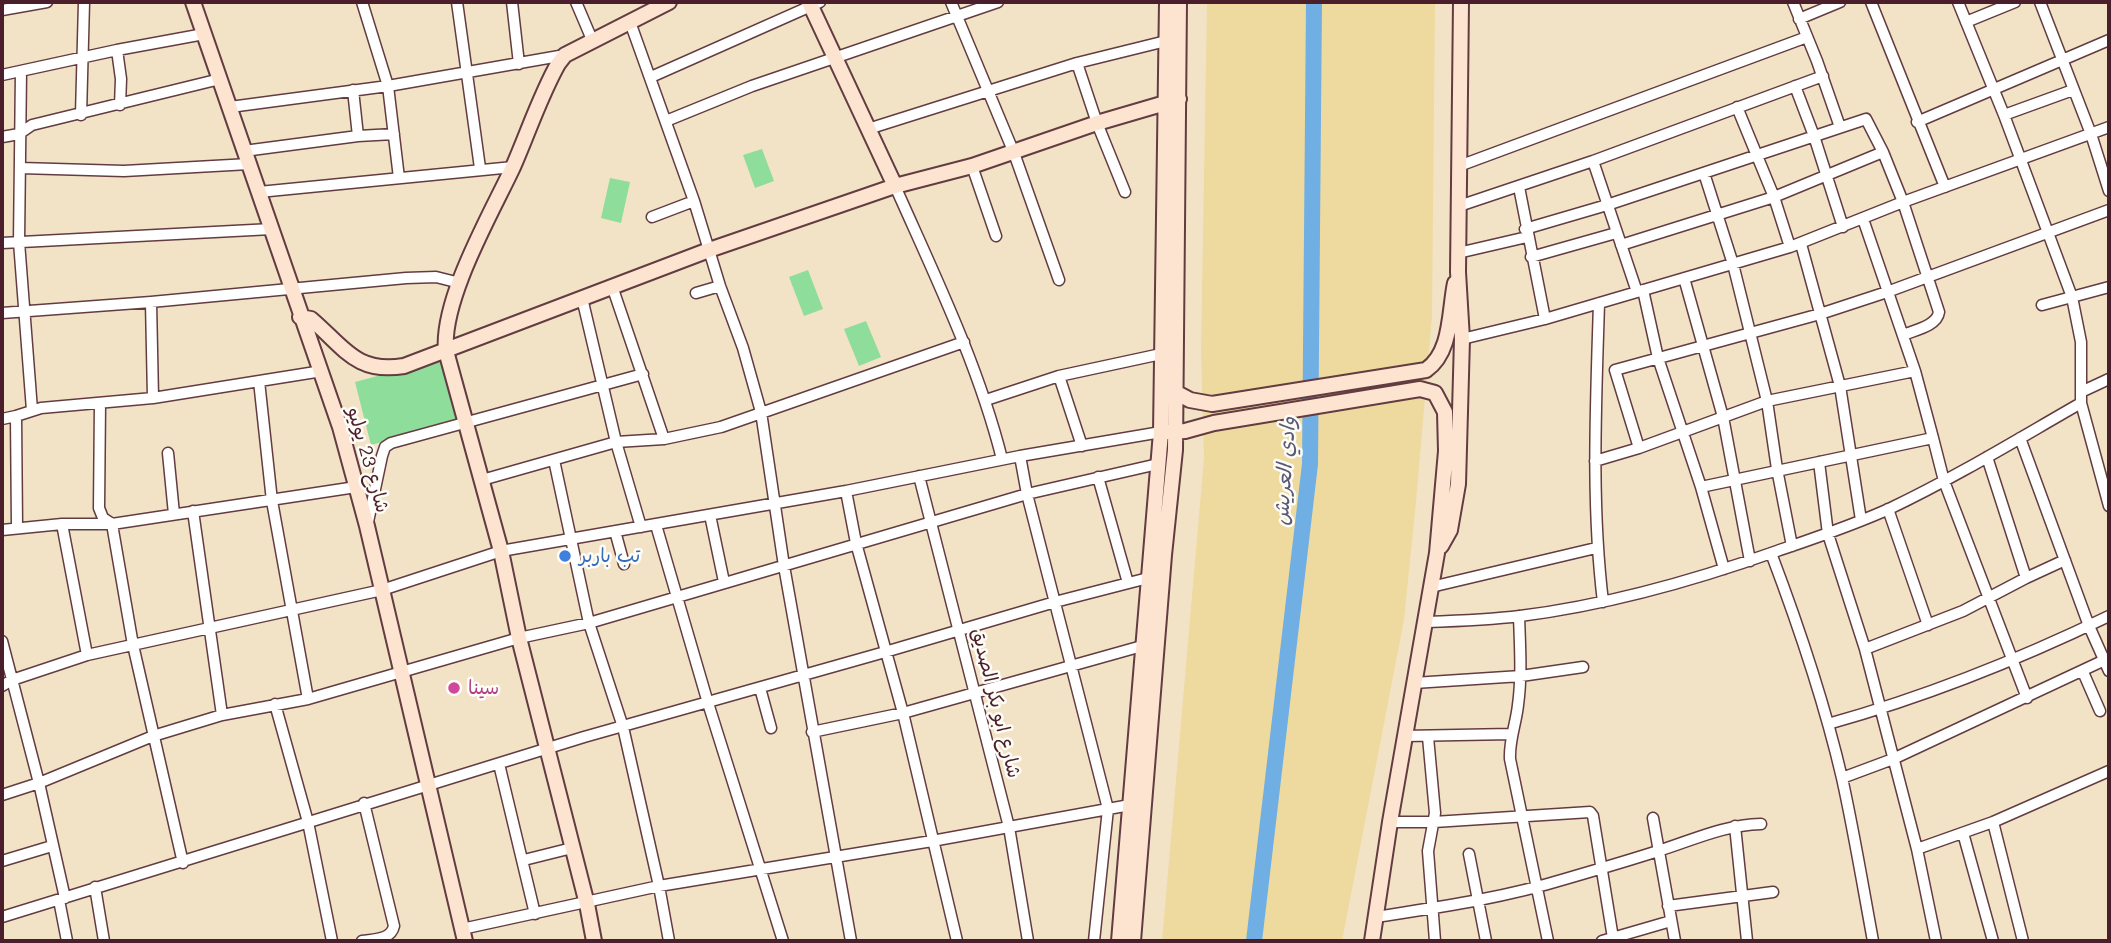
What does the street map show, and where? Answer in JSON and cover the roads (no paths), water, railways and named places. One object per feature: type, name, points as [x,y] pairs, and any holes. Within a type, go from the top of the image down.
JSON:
[{"type":"street","points":[[2,10],[47,2]]},
{"type":"street","points":[[81,115],[84,2]]},
{"type":"street","name":"شارع 23 يوليو","points":[[193,2],[260,192],[300,317],[322,371],[356,487],[463,935]]},
{"type":"street","points":[[362,2],[388,86],[399,178]]},
{"type":"street","points":[[457,2],[480,169]]},
{"type":"street","points":[[512,2],[519,64]]},
{"type":"street","points":[[576,2],[593,42]]},
{"type":"street","points":[[230,107],[388,86],[565,55],[669,2]]},
{"type":"street","points":[[951,2],[1014,153],[1059,280]]},
{"type":"street","points":[[666,121],[752,86],[998,2]]},
{"type":"street","points":[[1133,941],[1168,432],[1175,393],[1172,100],[1166,41],[1167,2]]},
{"type":"street","points":[[1119,941],[1147,578],[1158,464],[1168,432],[1161,354],[1179,2]]},
{"type":"street","points":[[1437,553],[1450,530],[1458,484],[1462,339],[1458,272],[1461,2]]},
{"type":"street","points":[[1793,2],[1840,127]]},
{"type":"street","points":[[1799,19],[1823,5],[1840,2]]},
{"type":"street","points":[[1871,2],[1945,187]]},
{"type":"street","points":[[1958,2],[1994,89],[2072,297],[2081,342],[2081,397],[2109,506]]},
{"type":"street","points":[[1966,22],[2015,2]]},
{"type":"street","points":[[2040,2],[2091,134],[2109,191]]},
{"type":"street","points":[[651,77],[813,3],[835,58],[964,342],[986,400],[1002,459]]},
{"type":"street","points":[[630,22],[694,201],[720,286],[743,348],[761,412],[784,566],[850,941]]},
{"type":"street","points":[[2,75],[204,34]]},
{"type":"street","points":[[1459,166],[1807,37]]},
{"type":"street","points":[[1917,122],[2109,40]]},
{"type":"street","points":[[868,129],[987,89],[1166,41]]},
{"type":"street","points":[[117,50],[121,79],[120,105]]},
{"type":"street","points":[[565,55],[552,75],[460,283],[446,327],[446,351],[501,551],[519,638],[594,941]]},
{"type":"street","points":[[1077,63],[1097,123],[1125,192]]},
{"type":"street","points":[[21,71],[19,242],[32,410]]},
{"type":"street","points":[[1459,206],[1593,161],[1823,76]]},
{"type":"street","points":[[2,137],[19,134],[28,127],[220,79]]},
{"type":"street","points":[[1795,86],[1815,136],[1843,227]]},
{"type":"street","points":[[354,90],[358,136]]},
{"type":"street","points":[[2004,115],[2073,90]]},
{"type":"street","points":[[300,317],[311,319],[358,361],[372,368],[404,366],[709,250],[895,186],[1014,153],[1172,100]]},
{"type":"street","points":[[1737,107],[1796,245],[1820,314],[1839,386],[1861,520]]},
{"type":"street","points":[[1458,253],[1526,233],[1867,119],[1903,202],[1938,307],[1938,318],[1903,335]]},
{"type":"street","points":[[1462,339],[1599,303],[1796,245],[1903,202],[2109,127]]},
{"type":"street","points":[[20,168],[124,171],[247,158],[358,136],[394,134]]},
{"type":"street","points":[[1621,245],[1774,197],[1883,152]]},
{"type":"street","points":[[1593,161],[1616,233],[1640,291],[1658,358],[1701,487],[1724,569]]},
{"type":"street","points":[[972,166],[996,236]]},
{"type":"street","points":[[260,192],[513,167]]},
{"type":"street","points":[[1704,173],[1733,264],[1767,401],[1792,546]]},
{"type":"street","points":[[1519,187],[1545,318]]},
{"type":"street","points":[[652,217],[694,201]]},
{"type":"street","points":[[1597,375],[1820,314],[2109,210]]},
{"type":"street","points":[[1863,219],[1915,371],[1944,481],[2027,698]]},
{"type":"street","points":[[2,243],[272,229]]},
{"type":"street","points":[[1531,257],[1616,233]]},
{"type":"street","points":[[1175,393],[1190,400],[1212,404],[1426,370],[1440,357],[1445,343],[1458,272]]},
{"type":"street","points":[[2,313],[420,277],[436,277],[460,283]]},
{"type":"street","points":[[1684,278],[1723,417],[1749,561]]},
{"type":"street","points":[[612,286],[664,439]]},
{"type":"street","points":[[696,293],[720,286]]},
{"type":"street","points":[[2042,304],[2109,287]]},
{"type":"street","points":[[582,298],[616,442],[641,527]]},
{"type":"street","points":[[151,302],[153,397]]},
{"type":"street","points":[[1599,303],[1595,461],[1597,548],[1603,602]]},
{"type":"street","points":[[482,480],[616,442],[664,439],[721,427],[964,342]]},
{"type":"street","points":[[986,400],[1059,376],[1161,354]]},
{"type":"street","points":[[1615,370],[1639,448]]},
{"type":"street","points":[[2,419],[32,410],[153,397],[322,371]]},
{"type":"street","points":[[1595,461],[1683,433],[1767,401],[1915,371]]},
{"type":"street","points":[[367,526],[385,447],[398,439],[643,374]]},
{"type":"street","points":[[1059,376],[1082,446]]},
{"type":"street","points":[[1425,622],[1519,616],[1603,602],[1724,569],[1828,534],[1888,509],[1944,481],[2020,438],[2109,379]]},
{"type":"street","points":[[259,381],[272,501],[308,699]]},
{"type":"street","points":[[2,686],[12,680],[87,655],[382,590],[501,551],[846,491],[1002,459],[1406,391],[1431,390],[1442,402],[1445,412],[1444,482],[1437,553],[1372,941]]},
{"type":"street","points":[[100,403],[99,508],[103,518],[112,524],[133,646],[183,863]]},
{"type":"street","points":[[16,416],[17,527]]},
{"type":"street","points":[[1701,487],[1934,438]]},
{"type":"street","points":[[1842,778],[1893,759],[2108,663],[2089,626],[2020,438]]},
{"type":"street","points":[[168,453],[174,514]]},
{"type":"street","points":[[1020,456],[1027,494],[1108,809],[1094,941]]},
{"type":"street","points":[[1987,457],[2026,578]]},
{"type":"street","points":[[554,460],[589,623],[623,727],[669,941]]},
{"type":"street","points":[[1819,462],[1828,534],[1865,649],[1917,849],[1936,941]]},
{"type":"street","points":[[2,795],[39,783],[153,736],[222,715],[308,699],[519,638],[589,623],[1027,494],[1158,464]]},
{"type":"street","name":"شارع ابو بكر الصديق","points":[[919,476],[1009,827],[1028,941]]},
{"type":"street","points":[[1098,477],[1128,583]]},
{"type":"street","points":[[2,530],[62,524],[112,524],[356,487]]},
{"type":"street","points":[[846,491],[856,543],[903,713],[957,941]]},
{"type":"street","points":[[1888,509],[1928,625]]},
{"type":"street","points":[[193,511],[222,715]]},
{"type":"street","points":[[710,515],[724,582]]},
{"type":"street","points":[[62,524],[87,655]]},
{"type":"street","points":[[656,525],[708,703],[783,941]]},
{"type":"street","points":[[615,531],[624,564]]},
{"type":"street","points":[[1431,587],[1597,548]]},
{"type":"street","points":[[1771,553],[1807,649],[1828,724],[1842,778],[1873,941]]},
{"type":"street","points":[[1865,649],[1928,625],[2065,560]]},
{"type":"street","points":[[2,917],[95,887],[183,863],[364,803],[546,749],[1055,601],[1147,578]]},
{"type":"street","points":[[1519,616],[1521,676],[1517,718],[1511,734],[1510,760],[1548,941]]},
{"type":"street","points":[[1828,724],[1880,709],[2012,662],[2109,617]]},
{"type":"street","points":[[2,641],[39,783],[62,899],[67,941]]},
{"type":"street","points":[[812,732],[903,713],[1142,646]]},
{"type":"street","points":[[1414,683],[1521,676],[1583,667]]},
{"type":"street","points":[[2083,672],[2100,711]]},
{"type":"street","points":[[760,688],[771,728]]},
{"type":"street","points":[[275,704],[309,822],[332,941]]},
{"type":"street","points":[[1405,736],[1511,734]]},
{"type":"street","points":[[1428,737],[1434,822],[1428,844],[1435,941]]},
{"type":"street","points":[[499,764],[535,914]]},
{"type":"street","points":[[1917,849],[1993,822],[2109,771]]},
{"type":"street","points":[[362,941],[388,936],[394,926],[364,803]]},
{"type":"street","points":[[463,935],[535,914],[659,886],[1130,805]]},
{"type":"street","points":[[1390,822],[1434,822],[1590,812],[1593,816],[1601,868],[1607,940],[1671,921]]},
{"type":"street","points":[[1653,818],[1675,941]]},
{"type":"street","points":[[1993,822],[2023,941]]},
{"type":"street","points":[[1376,917],[1477,902],[1537,887],[1735,826],[1761,824]]},
{"type":"street","points":[[1735,826],[1747,941]]},
{"type":"street","points":[[1963,833],[1993,941]]},
{"type":"street","points":[[2,860],[52,846]]},
{"type":"street","points":[[524,860],[572,848]]},
{"type":"street","points":[[1469,854],[1486,941]]},
{"type":"street","points":[[95,887],[104,941]]},
{"type":"street","points":[[1668,905],[1773,892]]},
{"type":"waterway","name":"وادي العريش","points":[[1254,941],[1310,464],[1314,2]]},
{"type":"place","name":"تب باربر","points":[[565,556]]},
{"type":"place","name":"سينا","points":[[454,688]]}]
